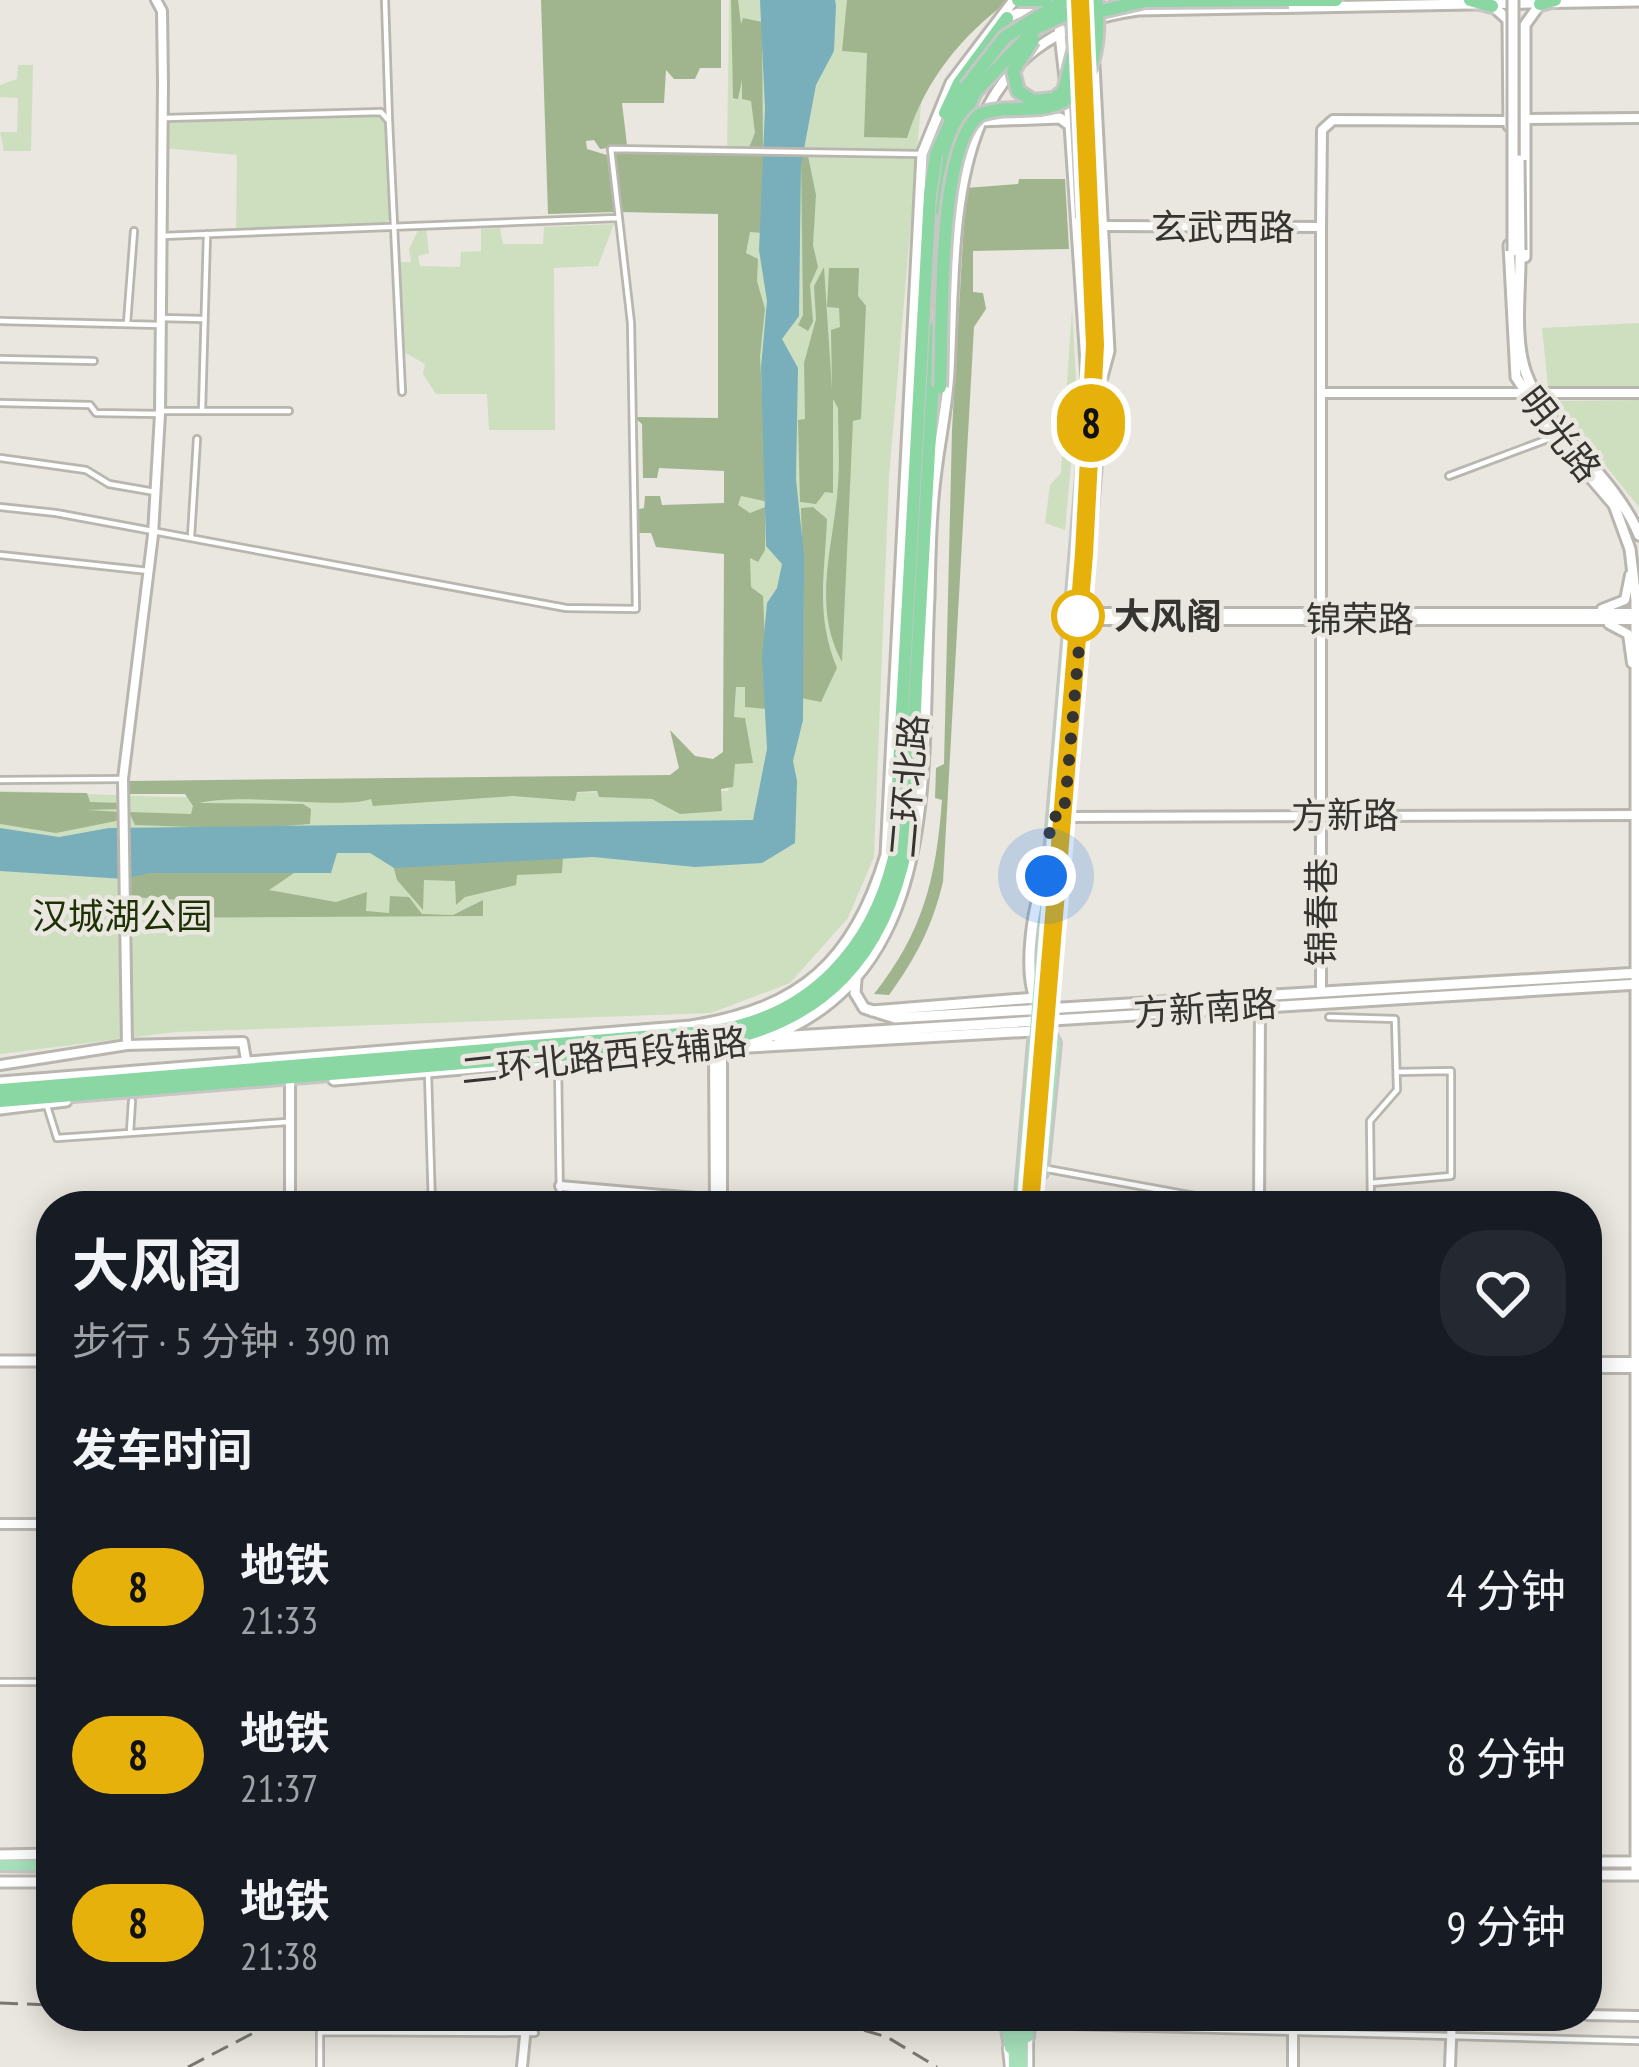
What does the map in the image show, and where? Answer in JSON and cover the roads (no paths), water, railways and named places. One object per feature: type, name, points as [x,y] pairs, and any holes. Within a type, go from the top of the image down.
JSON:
[{"type":"highway","points":[[1020,0],[1045,0]]},
{"type":"highway","points":[[1065,0],[1094,221]]},
{"type":"highway","name":"二环北路","points":[[0,1086],[716,1031],[778,1014],[838,970],[875,915],[893,858],[929,155],[1005,37],[1065,0]]},
{"type":"highway","points":[[1081,0],[1094,221]]},
{"type":"highway","points":[[932,477],[952,172],[962,136],[981,114],[1054,106],[1079,88],[1092,65],[1095,0]]},
{"type":"highway","name":"二环北路","points":[[0,1105],[740,1038],[808,1008],[860,958],[885,920],[899,885],[910,809],[947,164],[970,90],[1036,28],[1095,0]]},
{"type":"highway","points":[[1075,49],[1068,85],[1059,96],[1033,101],[1018,91],[1013,71],[1022,50],[1067,20],[1145,1],[1294,4],[1335,0]]},
{"type":"highway","points":[[1470,0],[1492,6]]},
{"type":"highway","points":[[929,155],[951,97],[995,28]]},
{"type":"main road","name":"二环北路西段辅路","points":[[0,1086],[738,1018],[787,998],[842,950],[871,904],[886,855],[929,155],[937,111],[964,62],[1020,0]]},
{"type":"main road","points":[[1065,0],[1058,38],[1073,129],[1089,389]]},
{"type":"main road","points":[[1018,1191],[1046,876],[1082,617],[1102,377],[1090,23],[1095,0]]},
{"type":"main road","name":"明光路","points":[[1516,0],[1514,253],[1521,352],[1561,434],[1614,505],[1632,562],[1637,616],[1632,664],[1637,814],[1638,1875]]},
{"type":"main road","points":[[1028,56],[1090,23],[1138,10],[1639,1]]},
{"type":"main road","points":[[1516,295],[1525,25],[1548,2]]},
{"type":"main road","points":[[995,28],[1037,5],[1050,14],[1050,27],[1028,56]]},
{"type":"main road","points":[[1492,6],[1508,20],[1514,253]]},
{"type":"main road","name":"二环北路西段辅路","points":[[45,1099],[718,1051],[772,1037],[808,1019],[857,976],[894,920],[913,863],[932,477],[944,428],[959,196],[979,122],[1028,56]]},
{"type":"main road","points":[[979,122],[1060,118],[1073,129]]},
{"type":"main road","points":[[1036,1191],[1057,816],[1089,389],[1094,221]]},
{"type":"main road","name":"明光路","points":[[1516,295],[1511,350],[1522,392],[1610,484],[1639,535]]},
{"type":"main road","points":[[937,451],[944,428]]},
{"type":"main road","points":[[857,976],[854,988],[860,1004],[886,1011],[1034,1014]]},
{"type":"main road","name":"方新南路","points":[[1260,998],[1321,989],[1637,978]]},
{"type":"main road","name":"方新南路","points":[[772,1037],[1260,998],[1637,978]]},
{"type":"main road","points":[[737,1047],[1034,1014]]},
{"type":"main road","points":[[1037,1191],[1055,1043],[1048,1018]]},
{"type":"main road","points":[[0,1364],[36,1364]]},
{"type":"main road","points":[[0,1855],[36,1855]]},
{"type":"main road","points":[[1602,1862],[1638,1862]]},
{"type":"main road","points":[[0,1868],[36,1868]]},
{"type":"main road","points":[[1602,1875],[1638,1875]]},
{"type":"main road","points":[[0,1882],[36,1882]]},
{"type":"main road","points":[[1005,2031],[1018,2066]]},
{"type":"main road","points":[[1018,2066],[1019,2031]]},
{"type":"main road","points":[[1018,2066],[1019,2031]]},
{"type":"street","points":[[128,1059],[123,779],[149,571],[160,412],[162,11],[156,0]]},
{"type":"street","points":[[385,0],[391,227],[402,392]]},
{"type":"street","points":[[163,118],[381,112],[388,121]]},
{"type":"street","points":[[1525,118],[1639,118]]},
{"type":"street","points":[[1321,227],[1322,130],[1333,120],[1508,121]]},
{"type":"street","points":[[0,507],[153,530],[566,608],[636,609],[631,323],[610,149],[929,155]]},
{"type":"street","points":[[161,236],[619,218]]},
{"type":"street","name":"玄武西路","points":[[1094,221],[1321,227],[1322,616]]},
{"type":"street","points":[[127,323],[134,231]]},
{"type":"street","points":[[202,411],[206,234]]},
{"type":"street","points":[[0,321],[205,319]]},
{"type":"street","points":[[0,359],[94,361]]},
{"type":"street","points":[[1321,393],[1639,392]]},
{"type":"street","points":[[0,404],[90,405],[96,413],[289,411]]},
{"type":"street","points":[[1449,476],[1561,434]]},
{"type":"street","points":[[191,537],[197,439]]},
{"type":"street","points":[[0,458],[86,470],[109,484],[155,492]]},
{"type":"street","points":[[0,555],[149,571]]},
{"type":"street","points":[[1580,616],[1625,600],[1632,562]]},
{"type":"street","name":"锦春巷","points":[[1321,989],[1322,616]]},
{"type":"street","points":[[1580,616],[1623,628],[1632,664]]},
{"type":"street","name":"锦荣路","points":[[1082,617],[1637,616]]},
{"type":"street","points":[[0,779],[123,779]]},
{"type":"street","name":"方新路","points":[[1057,816],[1637,814]]},
{"type":"street","points":[[1259,1191],[1260,998]]},
{"type":"street","points":[[1329,1017],[1395,1019],[1394,1100],[1370,1121],[1371,1191]]},
{"type":"street","points":[[0,1066],[127,1046],[243,1042],[245,1060]]},
{"type":"street","points":[[718,1051],[718,1191]]},
{"type":"street","points":[[558,1063],[560,1191]]},
{"type":"street","points":[[1371,1183],[1450,1176],[1450,1071],[1397,1072]]},
{"type":"street","points":[[428,1073],[432,1191]]},
{"type":"street","points":[[290,1083],[290,1191]]},
{"type":"street","points":[[45,1099],[57,1138],[290,1122]]},
{"type":"street","points":[[130,1132],[132,1101]]},
{"type":"street","points":[[1042,1168],[1167,1191]]},
{"type":"street","points":[[560,1186],[606,1191]]},
{"type":"street","points":[[1602,1365],[1638,1365]]},
{"type":"street","points":[[0,1524],[36,1524]]},
{"type":"street","points":[[0,1682],[36,1682]]},
{"type":"street","points":[[1602,2015],[1639,2016]]},
{"type":"street","points":[[1274,2031],[1639,2042]]},
{"type":"street","points":[[1450,2067],[1451,2031]]},
{"type":"street","points":[[320,2067],[320,2032],[536,2033]]},
{"type":"street","points":[[1293,2032],[1293,2067]]},
{"type":"street","points":[[522,2033],[522,2067]]},
{"type":"water","points":[[760,0],[835,0],[836,6],[834,51],[816,85],[801,165],[799,316],[782,339],[798,368],[796,479],[804,556],[803,720],[793,761],[795,843],[762,863],[695,867],[593,857],[394,868],[370,853],[337,853],[331,873],[149,873],[124,879],[0,871],[0,828],[59,837],[109,828],[753,820],[767,749],[762,656],[767,603],[777,588],[782,564],[766,546],[761,367],[767,301],[759,250],[765,108]]},
{"type":"railway","points":[[0,2003],[36,2004]]},
{"type":"railway","points":[[188,2067],[257,2031]]},
{"type":"railway","points":[[866,2031],[887,2037],[937,2067]]},
{"type":"metro line","name":"8","points":[[1031,1191],[1084,554],[1095,345],[1080,0]]},
{"type":"place","name":"大风阁","points":[[1078,616]]},
{"type":"park label","name":"汉城湖公园","points":[[122,916]]}]
